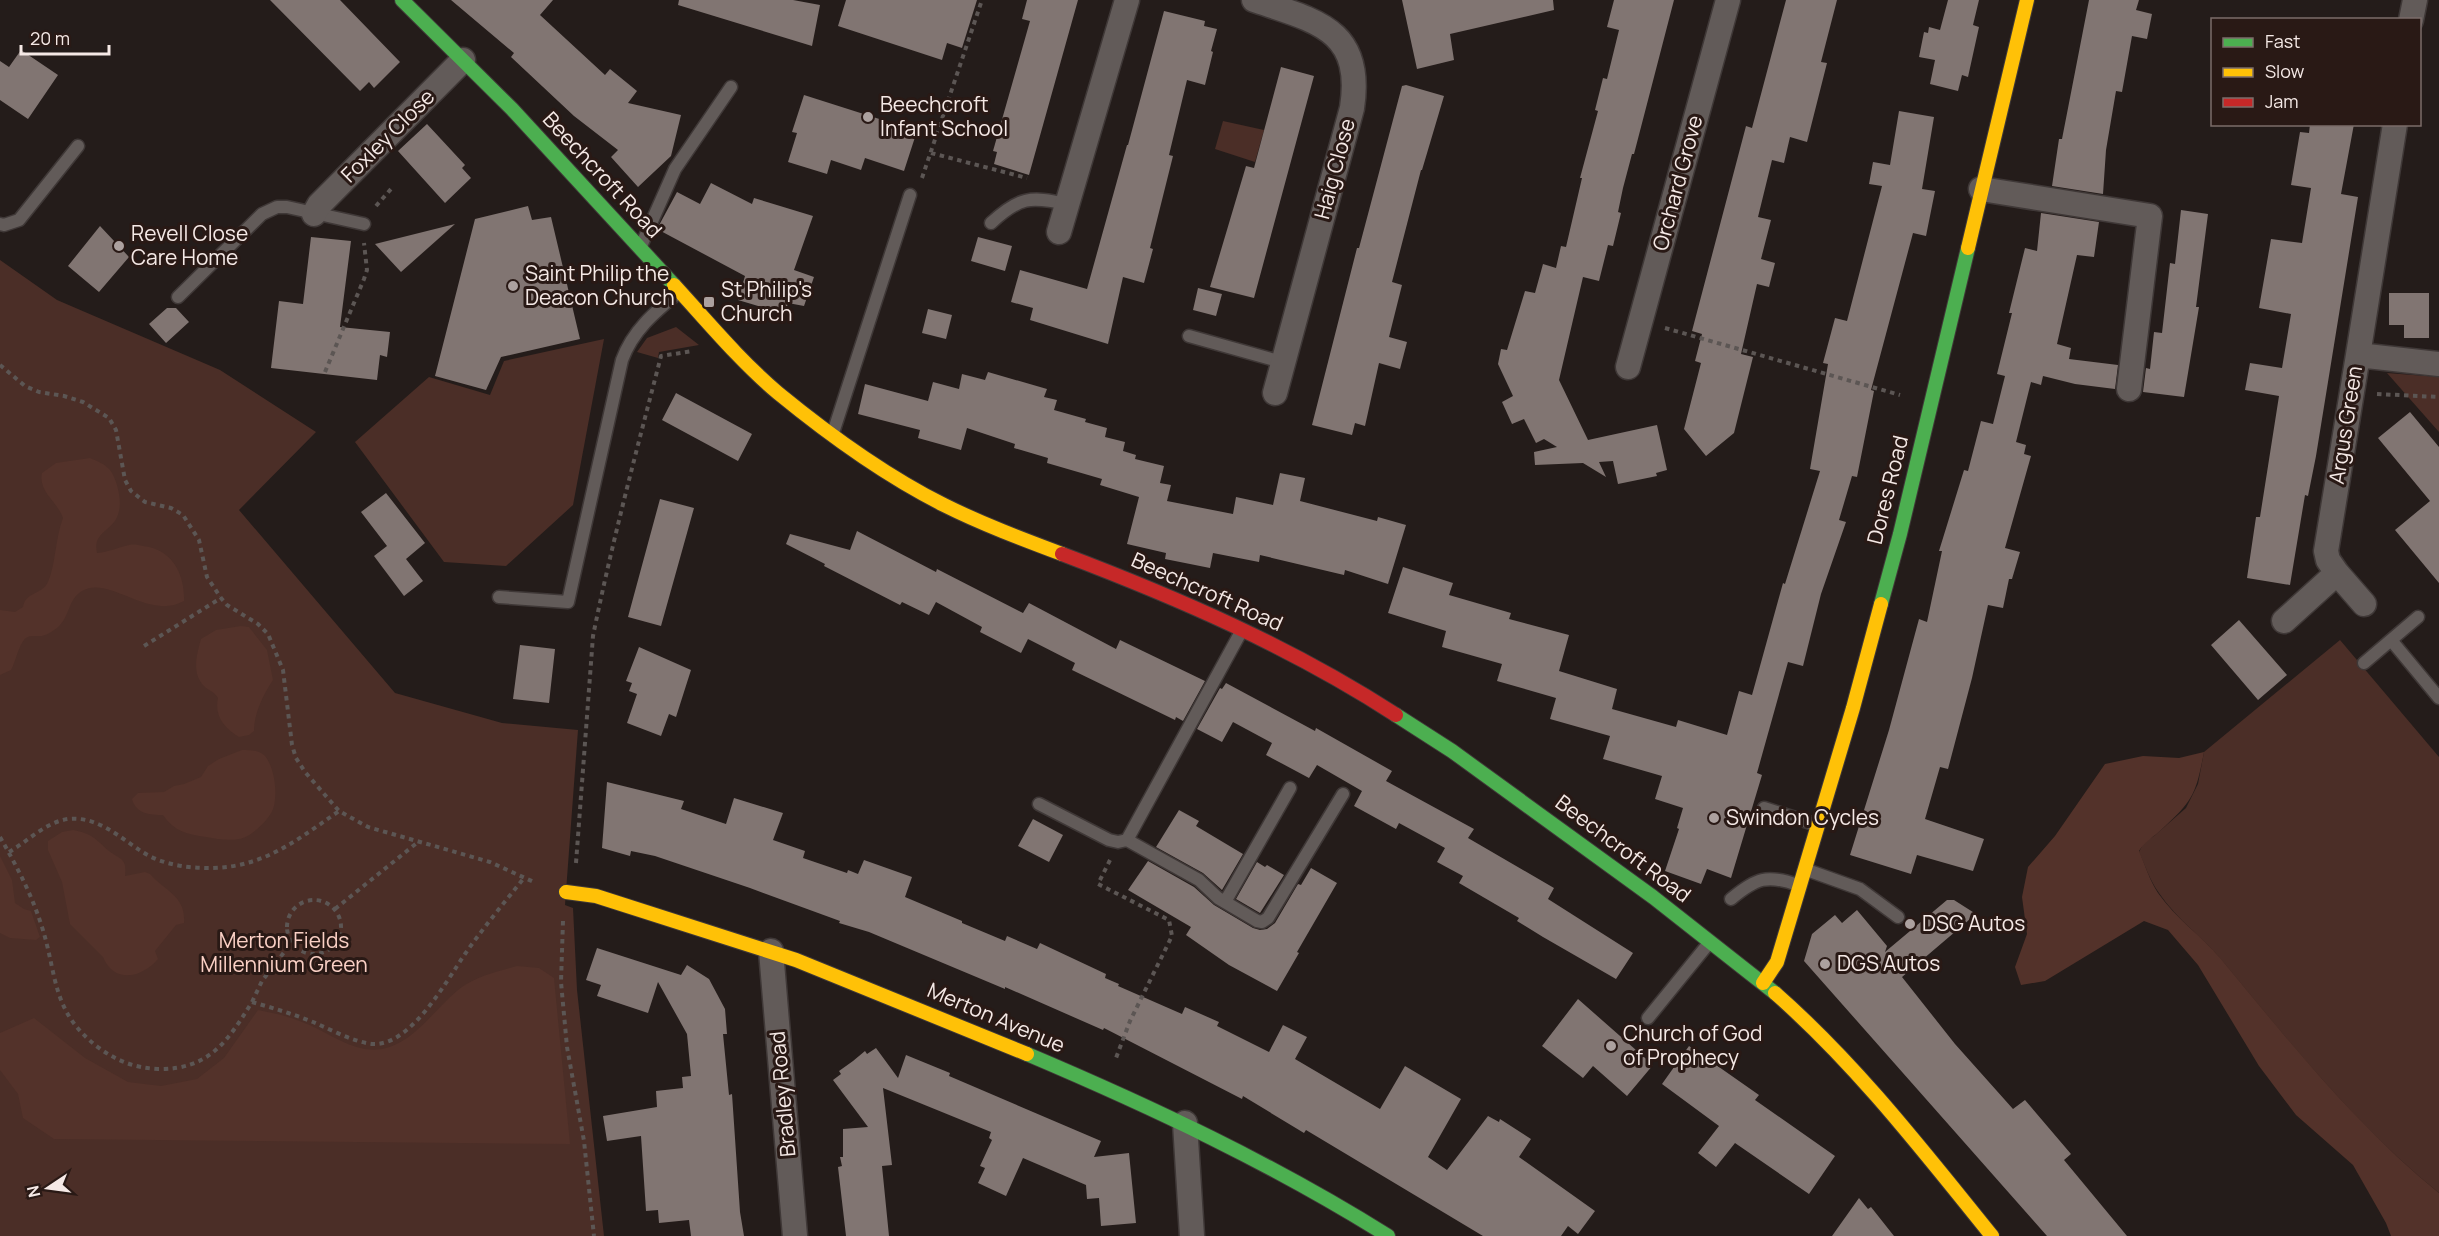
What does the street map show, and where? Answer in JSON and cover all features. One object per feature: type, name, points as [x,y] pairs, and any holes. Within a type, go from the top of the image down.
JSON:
[{"type":"main road","name":"Beechcroft Road","points":[[402,0],[512,109],[720,335],[777,392],[859,454],[915,489],[973,520],[1159,591],[1243,629],[1344,681],[1418,727],[1583,845],[1763,983],[1800,1015],[1847,1063],[1942,1173],[1992,1236]]},
{"type":"main road","name":"Dores Road","points":[[1763,983],[1777,962],[1859,685],[1932,404],[2027,0]]},
{"type":"main road","name":"Merton Avenue","points":[[570,892],[596,896],[771,951],[836,975],[1104,1086],[1185,1123],[1295,1181],[1388,1236]]},
{"type":"street","points":[[1059,232],[1126,0]]},
{"type":"street","name":"Haig Close","points":[[1254,0],[1313,20],[1335,36],[1350,58],[1356,84],[1352,108],[1275,393]]},
{"type":"street","name":"Orchard Grove","points":[[1628,367],[1728,0]]},
{"type":"street","points":[[2411,18],[2415,0]]},
{"type":"street","name":"Foxley Close","points":[[314,214],[319,205],[463,60]]},
{"type":"street","points":[[2358,355],[2395,126]]},
{"type":"street","points":[[1981,189],[2150,216],[2129,389]]},
{"type":"street","name":"Argus Green","points":[[2364,604],[2328,561],[2326,551],[2358,355],[2439,364]]},
{"type":"street","points":[[2284,621],[2337,573]]},
{"type":"street","name":"Bradley Road","points":[[771,951],[795,1236]]},
{"type":"street","points":[[1185,1123],[1192,1236]]},
{"type":"lane","points":[[641,248],[675,169],[731,87]]},
{"type":"lane","points":[[0,224],[4,225],[18,220],[78,146]]},
{"type":"lane","points":[[832,434],[910,195]]},
{"type":"lane","points":[[991,223],[1006,209],[1024,199],[1038,198],[1067,204]]},
{"type":"lane","points":[[178,297],[262,214],[278,207],[364,224]]},
{"type":"lane","points":[[500,597],[568,602],[622,360],[628,343],[644,324],[680,291]]},
{"type":"lane","points":[[1189,336],[1282,362]]},
{"type":"lane","points":[[2364,663],[2418,617]]},
{"type":"lane","points":[[1127,840],[1243,629]]},
{"type":"lane","points":[[2391,640],[2439,698]]},
{"type":"lane","points":[[1225,902],[1290,788]]},
{"type":"lane","points":[[1039,804],[1109,840],[1118,842],[1127,840],[1199,880],[1225,902],[1257,921],[1265,920],[1343,794]]},
{"type":"lane","points":[[1764,808],[1819,825]]},
{"type":"lane","points":[[1806,869],[1860,889],[1898,917]]},
{"type":"lane","points":[[1731,899],[1745,887],[1766,878],[1785,880],[1801,886]]},
{"type":"lane","points":[[1647,1018],[1710,942]]},
{"type":"path","points":[[910,195],[921,179],[931,153],[982,0]]},
{"type":"path","points":[[931,153],[1028,178]]},
{"type":"path","points":[[325,372],[367,270],[364,224],[391,189]]},
{"type":"path","points":[[1641,321],[1932,404]]},
{"type":"path","points":[[0,365],[25,386],[39,392],[83,402],[109,418],[116,430],[125,480],[131,491],[145,502],[171,508],[183,515],[199,540],[207,577],[221,597],[227,605],[258,624],[268,634],[283,670],[292,745],[296,758],[305,772],[339,811],[368,827],[490,862],[524,878],[570,892],[593,636],[629,478],[662,356],[707,349],[720,335]]},
{"type":"path","points":[[2352,393],[2439,397]]},
{"type":"path","points":[[144,646],[221,597]]},
{"type":"path","points":[[9,852],[57,821],[81,819],[96,822],[148,856],[168,863],[194,868],[229,868],[270,855],[339,811]]},
{"type":"path","points":[[0,837],[39,917],[58,994],[66,1013],[74,1026],[88,1040],[111,1056],[132,1065],[167,1069],[193,1063],[220,1048],[252,1002],[262,981],[291,942]]},
{"type":"path","points":[[1104,1086],[1130,1021],[1172,936],[1169,920],[1098,884],[1116,848],[1127,840]]},
{"type":"path","points":[[335,909],[418,842]]},
{"type":"path","points":[[252,1002],[304,1018],[372,1044],[384,1043],[404,1031],[426,1011],[465,953],[524,878]]},
{"type":"path","points":[[319,900],[335,909],[341,926],[336,942],[330,948],[322,952],[305,953],[291,942],[286,924],[294,908],[302,902],[319,900]]},
{"type":"path","points":[[564,913],[561,982],[566,1036],[573,1089],[584,1141],[594,1236]]},
{"type":"green space","points":[[1223,121],[1264,130],[1255,162],[1215,149]]},
{"type":"green space","name":"Merton Fields Millennium Green","points":[[0,260],[57,300],[220,370],[316,432],[239,510],[395,693],[502,723],[578,730],[565,905],[573,908],[577,990],[604,1236],[0,1236]]},
{"type":"green space","points":[[676,327],[699,345],[659,352],[658,358],[637,352],[647,338]]},
{"type":"green space","points":[[604,339],[573,505],[506,566],[444,562],[355,442],[429,377],[490,395],[504,361]]},
{"type":"green space","points":[[2387,373],[2439,377],[2439,432]]},
{"type":"green space","points":[[2340,640],[2439,757],[2439,1193],[2380,1141],[2353,1113],[2216,954],[2166,903],[2150,878],[2139,852],[2144,842],[2186,808],[2198,784],[2204,752]]},
{"type":"shaded area","points":[[90,458],[103,464],[113,474],[120,501],[117,518],[98,540],[97,553],[133,545],[162,552],[175,564],[182,581],[184,601],[170,606],[157,606],[105,589],[93,588],[82,591],[74,599],[65,618],[57,628],[45,635],[26,638],[20,646],[11,670],[0,675],[0,610],[15,612],[23,607],[27,598],[42,589],[48,582],[63,518],[45,491],[42,473],[56,463]]},
{"type":"shaded area","points":[[249,627],[267,650],[273,680],[260,704],[254,731],[249,735],[239,737],[221,720],[217,710],[218,698],[200,681],[196,663],[201,639],[216,630]]},
{"type":"shaded area","points":[[242,750],[257,751],[264,755],[271,766],[275,789],[273,809],[268,818],[259,828],[243,838],[227,840],[187,833],[177,829],[163,815],[144,813],[134,804],[132,799],[138,793],[164,792],[174,786],[201,777],[208,766]]},
{"type":"shaded area","points":[[2204,752],[2196,787],[2187,803],[2139,851],[2152,883],[2165,902],[2214,951],[2324,1082],[2379,1140],[2439,1193],[2439,1236],[2391,1236],[2353,1165],[2296,1115],[2259,1066],[2198,965],[2168,930],[2144,921],[2045,981],[2021,985],[2015,967],[2027,934],[2022,897],[2028,867],[2055,836],[2105,764],[2143,756],[2179,758]]},
{"type":"shaded area","points":[[73,830],[93,837],[122,860],[125,866],[125,876],[145,872],[150,874],[174,895],[182,906],[184,923],[176,925],[155,951],[158,959],[136,974],[121,975],[114,971],[70,924],[62,882],[48,850],[48,841],[62,832]]},
{"type":"shaded area","points":[[0,856],[12,880],[15,903],[31,911],[40,937],[36,940],[10,938],[0,933]]},
{"type":"shaded area","points":[[517,966],[539,968],[554,978],[570,1144],[54,1139],[23,1118],[18,1094],[0,1070],[0,1033],[34,1018],[85,1058],[128,1082],[161,1086],[197,1079],[224,1058],[258,1010],[297,1020],[357,1047],[380,1049],[407,1038],[468,983],[488,974]]},
{"type":"building","points":[[270,0],[340,0],[400,62],[374,88],[369,82],[360,91]]},
{"type":"building","points":[[451,0],[553,0],[540,15],[605,75],[610,69],[637,91],[628,103],[681,115],[671,156],[638,187],[611,157],[618,150],[574,116],[511,57],[514,53]]},
{"type":"building","points":[[679,0],[793,0],[820,5],[812,46],[678,5]]},
{"type":"building","points":[[846,0],[977,0],[962,48],[947,43],[942,60],[838,26]]},
{"type":"building","points":[[1027,0],[1078,0],[1029,175],[994,164],[997,152],[993,151],[1030,21],[1022,19]]},
{"type":"building","points":[[1402,0],[1553,0],[1554,10],[1450,34],[1454,60],[1417,69]]},
{"type":"building","points":[[1614,0],[1674,0],[1623,188],[1618,212],[1621,213],[1613,246],[1608,245],[1599,281],[1583,277],[1559,380],[1588,440],[1657,425],[1667,470],[1656,473],[1657,476],[1618,484],[1613,461],[1599,462],[1606,477],[1583,463],[1535,465],[1534,452],[1557,447],[1544,439],[1536,443],[1524,419],[1512,424],[1502,402],[1513,396],[1498,364],[1501,349],[1507,350],[1525,291],[1535,293],[1543,264],[1556,268],[1561,246],[1566,247],[1582,178],[1580,178],[1598,111],[1595,110],[1603,78],[1607,79],[1619,30],[1607,27]]},
{"type":"building","points":[[1786,0],[1837,0],[1821,62],[1827,63],[1807,142],[1790,137],[1784,163],[1772,160],[1758,217],[1771,220],[1761,259],[1775,263],[1769,287],[1757,284],[1741,354],[1753,357],[1734,433],[1706,456],[1684,429],[1701,363],[1695,361],[1702,334],[1692,331],[1746,126],[1752,128]]},
{"type":"building","points":[[1948,0],[1979,0],[1973,25],[1979,27],[1968,77],[1962,75],[1958,91],[1930,84],[1935,60],[1919,57],[1924,32],[1928,33],[1929,27],[1940,30]]},
{"type":"building","points":[[2089,0],[2139,0],[2136,10],[2152,14],[2147,39],[2132,36],[2122,92],[2116,91],[2106,150],[2103,194],[2052,186],[2059,139],[2062,139]]},
{"type":"building","points":[[1164,11],[1205,21],[1204,26],[1217,29],[1205,85],[1187,80],[1169,155],[1173,156],[1150,248],[1153,249],[1144,283],[1123,277],[1108,344],[1030,320],[1033,308],[1011,302],[1020,270],[1087,289]]},
{"type":"building","points":[[21,50],[58,75],[28,119],[0,100],[0,61],[9,67]]},
{"type":"building","points":[[1281,67],[1314,76],[1254,298],[1210,287],[1246,166],[1254,168]]},
{"type":"building","points":[[1406,85],[1444,96],[1421,170],[1392,282],[1402,285],[1389,337],[1407,342],[1400,369],[1379,363],[1365,426],[1355,423],[1352,435],[1312,425],[1357,248],[1359,248],[1402,86]]},
{"type":"building","points":[[804,95],[917,131],[904,171],[865,158],[861,170],[831,160],[827,174],[788,162],[797,133],[792,132]]},
{"type":"building","points":[[1899,111],[1934,117],[1922,189],[1935,191],[1926,236],[1913,233],[1871,390],[1874,391],[1857,477],[1852,476],[1839,520],[1846,522],[1821,594],[1803,666],[1788,662],[1757,773],[1762,775],[1731,878],[1707,869],[1701,884],[1665,871],[1679,829],[1677,828],[1683,808],[1655,799],[1662,776],[1603,759],[1610,736],[1550,719],[1556,698],[1497,681],[1502,664],[1442,647],[1446,631],[1388,613],[1403,567],[1453,583],[1449,595],[1511,613],[1509,619],[1569,635],[1559,671],[1617,689],[1612,709],[1676,727],[1678,720],[1727,735],[1739,691],[1752,695],[1783,583],[1785,584],[1820,471],[1810,469],[1828,364],[1823,363],[1835,318],[1847,321],[1882,186],[1869,184],[1873,162],[1890,165]]},
{"type":"building","points":[[427,124],[465,165],[462,168],[471,178],[445,203],[398,151]]},
{"type":"building","points":[[2310,126],[2354,126],[2341,194],[2358,197],[2316,456],[2308,496],[2305,495],[2290,585],[2247,578],[2256,517],[2260,517],[2279,396],[2245,390],[2250,363],[2282,368],[2291,314],[2259,308],[2271,239],[2302,243],[2311,188],[2291,185],[2300,132],[2309,133]]},
{"type":"building","points":[[711,183],[752,204],[754,198],[813,216],[794,270],[814,277],[804,306],[788,303],[785,314],[738,300],[745,276],[657,229],[677,192],[700,204]]},
{"type":"building","name":"Saint Philip the Deacon Church","points":[[528,206],[532,220],[551,217],[580,339],[501,357],[486,390],[435,376],[475,219]]},
{"type":"building","points":[[2181,210],[2208,214],[2196,307],[2199,307],[2184,397],[2143,392],[2146,368],[2150,369],[2154,332],[2162,333],[2170,263],[2175,264]]},
{"type":"building","points":[[2041,213],[2099,222],[2094,257],[2077,255],[2057,344],[2071,348],[2069,359],[2118,365],[2115,389],[2075,384],[2043,376],[2041,385],[2031,382],[2016,442],[2026,445],[2024,454],[2031,456],[2005,548],[2020,552],[2012,579],[2009,579],[2003,608],[1988,605],[1948,769],[1940,767],[1925,819],[1984,839],[1973,871],[1917,855],[1911,874],[1850,855],[1889,730],[1919,619],[1927,622],[1942,551],[1939,551],[1964,470],[1968,471],[1981,421],[1993,424],[2005,376],[1997,374],[2012,313],[2009,313],[2025,248],[2037,251]]},
{"type":"building","points":[[455,224],[401,272],[375,244]]},
{"type":"building","points":[[100,226],[129,257],[99,292],[68,266]]},
{"type":"building","points":[[311,237],[351,241],[340,327],[390,332],[387,357],[380,355],[377,380],[271,368],[279,301],[303,304]]},
{"type":"building","points":[[978,237],[1012,246],[1005,271],[971,261]]},
{"type":"building","points":[[1198,288],[1222,294],[1216,316],[1193,310]]},
{"type":"building","points":[[2389,293],[2429,293],[2429,338],[2404,338],[2404,325],[2389,325]]},
{"type":"building","points":[[167,308],[176,308],[189,322],[166,343],[149,324]]},
{"type":"building","points":[[928,309],[952,315],[946,339],[922,333]]},
{"type":"building","points":[[988,372],[1047,389],[1044,397],[1057,400],[1054,410],[1107,428],[1105,437],[1125,442],[1123,451],[1136,455],[1135,459],[1164,466],[1160,483],[1171,485],[1167,501],[1233,514],[1236,497],[1273,505],[1280,473],[1305,478],[1300,501],[1377,521],[1378,517],[1406,525],[1388,584],[1345,570],[1344,575],[1260,555],[1259,562],[1213,553],[1210,568],[1165,559],[1166,553],[1127,544],[1139,497],[1100,485],[1102,479],[1047,463],[1048,458],[1014,448],[1015,444],[967,428],[961,450],[918,438],[920,430],[858,414],[865,384],[928,401],[933,382],[959,389],[962,374],[985,380]]},
{"type":"building","points":[[676,393],[752,434],[738,461],[662,420]]},
{"type":"building","points":[[2410,412],[2439,447],[2439,583],[2395,530],[2430,501],[2378,438]]},
{"type":"building","points":[[386,493],[425,543],[406,559],[423,581],[404,596],[374,556],[387,546],[361,512]]},
{"type":"building","points":[[660,499],[694,508],[661,626],[628,617]]},
{"type":"building","points":[[857,531],[1023,613],[1029,603],[1116,649],[1120,640],[1205,681],[1183,721],[1176,717],[1175,720],[1072,670],[1075,663],[1028,639],[1021,653],[980,632],[982,627],[936,602],[929,615],[902,602],[900,605],[786,544],[790,534],[850,550]]},
{"type":"building","points":[[2239,620],[2287,675],[2258,700],[2211,645]]},
{"type":"building","points":[[520,645],[555,649],[549,703],[513,699]]},
{"type":"building","points":[[639,647],[691,670],[676,717],[669,714],[661,736],[627,723],[637,694],[629,691],[632,683],[626,681]]},
{"type":"building","points":[[1226,683],[1315,731],[1316,728],[1392,771],[1386,781],[1474,829],[1468,838],[1554,888],[1548,899],[1633,953],[1616,979],[1543,937],[1517,921],[1519,918],[1459,883],[1463,876],[1437,862],[1445,848],[1399,823],[1396,829],[1354,806],[1362,791],[1317,765],[1309,778],[1266,755],[1272,743],[1233,722],[1222,742],[1197,729],[1220,688],[1222,689]]},
{"type":"building","points":[[607,782],[684,801],[681,809],[726,824],[734,798],[783,813],[773,840],[805,851],[803,858],[847,873],[848,870],[858,874],[864,860],[912,877],[905,897],[1005,941],[1007,936],[1037,949],[1040,943],[1106,974],[1105,978],[1119,984],[1118,986],[1182,1014],[1185,1007],[1219,1022],[1217,1026],[1269,1052],[1283,1025],[1307,1037],[1295,1059],[1380,1109],[1405,1066],[1461,1099],[1428,1157],[1447,1170],[1488,1116],[1499,1122],[1500,1119],[1531,1139],[1519,1157],[1595,1211],[1578,1234],[1568,1226],[1561,1236],[1483,1236],[1306,1130],[1304,1133],[1243,1096],[1242,1099],[1104,1028],[1103,1030],[1005,987],[1005,989],[869,932],[839,923],[840,921],[750,888],[655,856],[631,851],[630,856],[602,848]]},
{"type":"building","points":[[1179,810],[1199,821],[1196,826],[1243,854],[1222,890],[1203,873],[1156,847]]},
{"type":"building","points":[[1033,819],[1063,835],[1049,862],[1018,846]]},
{"type":"building","points":[[1148,861],[1194,887],[1214,905],[1260,930],[1267,929],[1275,923],[1298,884],[1301,885],[1311,868],[1337,883],[1277,991],[1229,965],[1186,935],[1191,927],[1128,890]]},
{"type":"building","points":[[1257,862],[1284,875],[1260,913],[1236,899]]},
{"type":"building","points":[[1947,900],[1954,900],[1976,914],[1902,977],[1955,1044],[2013,1109],[2025,1100],[2071,1154],[2064,1160],[2127,1236],[2047,1236],[1804,961],[1812,934],[1835,915],[1842,923],[1857,910],[1887,946],[1885,952]]},
{"type":"building","points":[[597,948],[681,975],[687,965],[709,979],[725,1009],[727,1034],[723,1034],[729,1095],[732,1094],[740,1212],[744,1236],[691,1236],[689,1220],[659,1223],[658,1210],[646,1211],[641,1136],[607,1141],[603,1116],[657,1107],[656,1091],[683,1088],[682,1077],[691,1076],[687,1034],[658,982],[648,1013],[597,996],[601,985],[586,980]]},
{"type":"building","points":[[1578,999],[1653,1065],[1627,1096],[1593,1066],[1583,1078],[1542,1046]]},
{"type":"building","points":[[1689,1046],[1759,1095],[1755,1100],[1835,1156],[1809,1194],[1735,1143],[1716,1167],[1698,1153],[1719,1126],[1662,1084]]},
{"type":"building","points":[[876,1048],[898,1078],[906,1055],[950,1073],[949,1076],[1101,1141],[1094,1157],[1129,1153],[1136,1223],[1101,1226],[1099,1198],[1087,1199],[1086,1185],[1023,1158],[1006,1196],[978,1183],[985,1168],[980,1166],[992,1140],[989,1138],[991,1132],[883,1088],[892,1165],[882,1166],[889,1236],[846,1236],[838,1167],[842,1166],[840,1157],[843,1157],[843,1129],[868,1127],[833,1080],[841,1074],[839,1071],[865,1051],[867,1054]]},
{"type":"building","points":[[1859,1198],[1868,1209],[1871,1207],[1894,1236],[1832,1236]]},
{"type":"traffic: fast","points":[[402,0],[512,109],[674,285]]},
{"type":"traffic: fast","points":[[1881,604],[1900,534],[1968,248]]},
{"type":"traffic: fast","points":[[1396,715],[1452,751],[1653,897],[1775,993]]},
{"type":"traffic: fast","points":[[1027,1054],[1211,1138],[1301,1185],[1388,1236]]},
{"type":"traffic: slow","points":[[1968,248],[2027,0]]},
{"type":"traffic: slow","points":[[674,285],[764,381],[858,454],[944,505],[987,525],[1062,554]]},
{"type":"traffic: slow","points":[[1763,983],[1777,962],[1853,708],[1881,604]]},
{"type":"traffic: slow","points":[[566,892],[596,896],[796,960],[1027,1054]]},
{"type":"traffic: slow","points":[[1775,993],[1862,1079],[1992,1236]]},
{"type":"traffic: jam","points":[[1062,554],[1233,625],[1316,667],[1396,715]]},
{"type":"place","name":"Beechcroft Infant School","points":[[868,117]]},
{"type":"place","name":"Revell Close Care Home","points":[[119,246]]},
{"type":"place","name":"Saint Philip the Deacon Church","points":[[513,286]]},
{"type":"place","name":"St Philip's Church","points":[[709,302]]},
{"type":"place","name":"Swindon Cycles","points":[[1714,818]]},
{"type":"place","name":"DSG Autos","points":[[1910,924]]},
{"type":"place","name":"DGS Autos","points":[[1825,964]]},
{"type":"place","name":"Church of God of Prophecy","points":[[1611,1046]]}]
